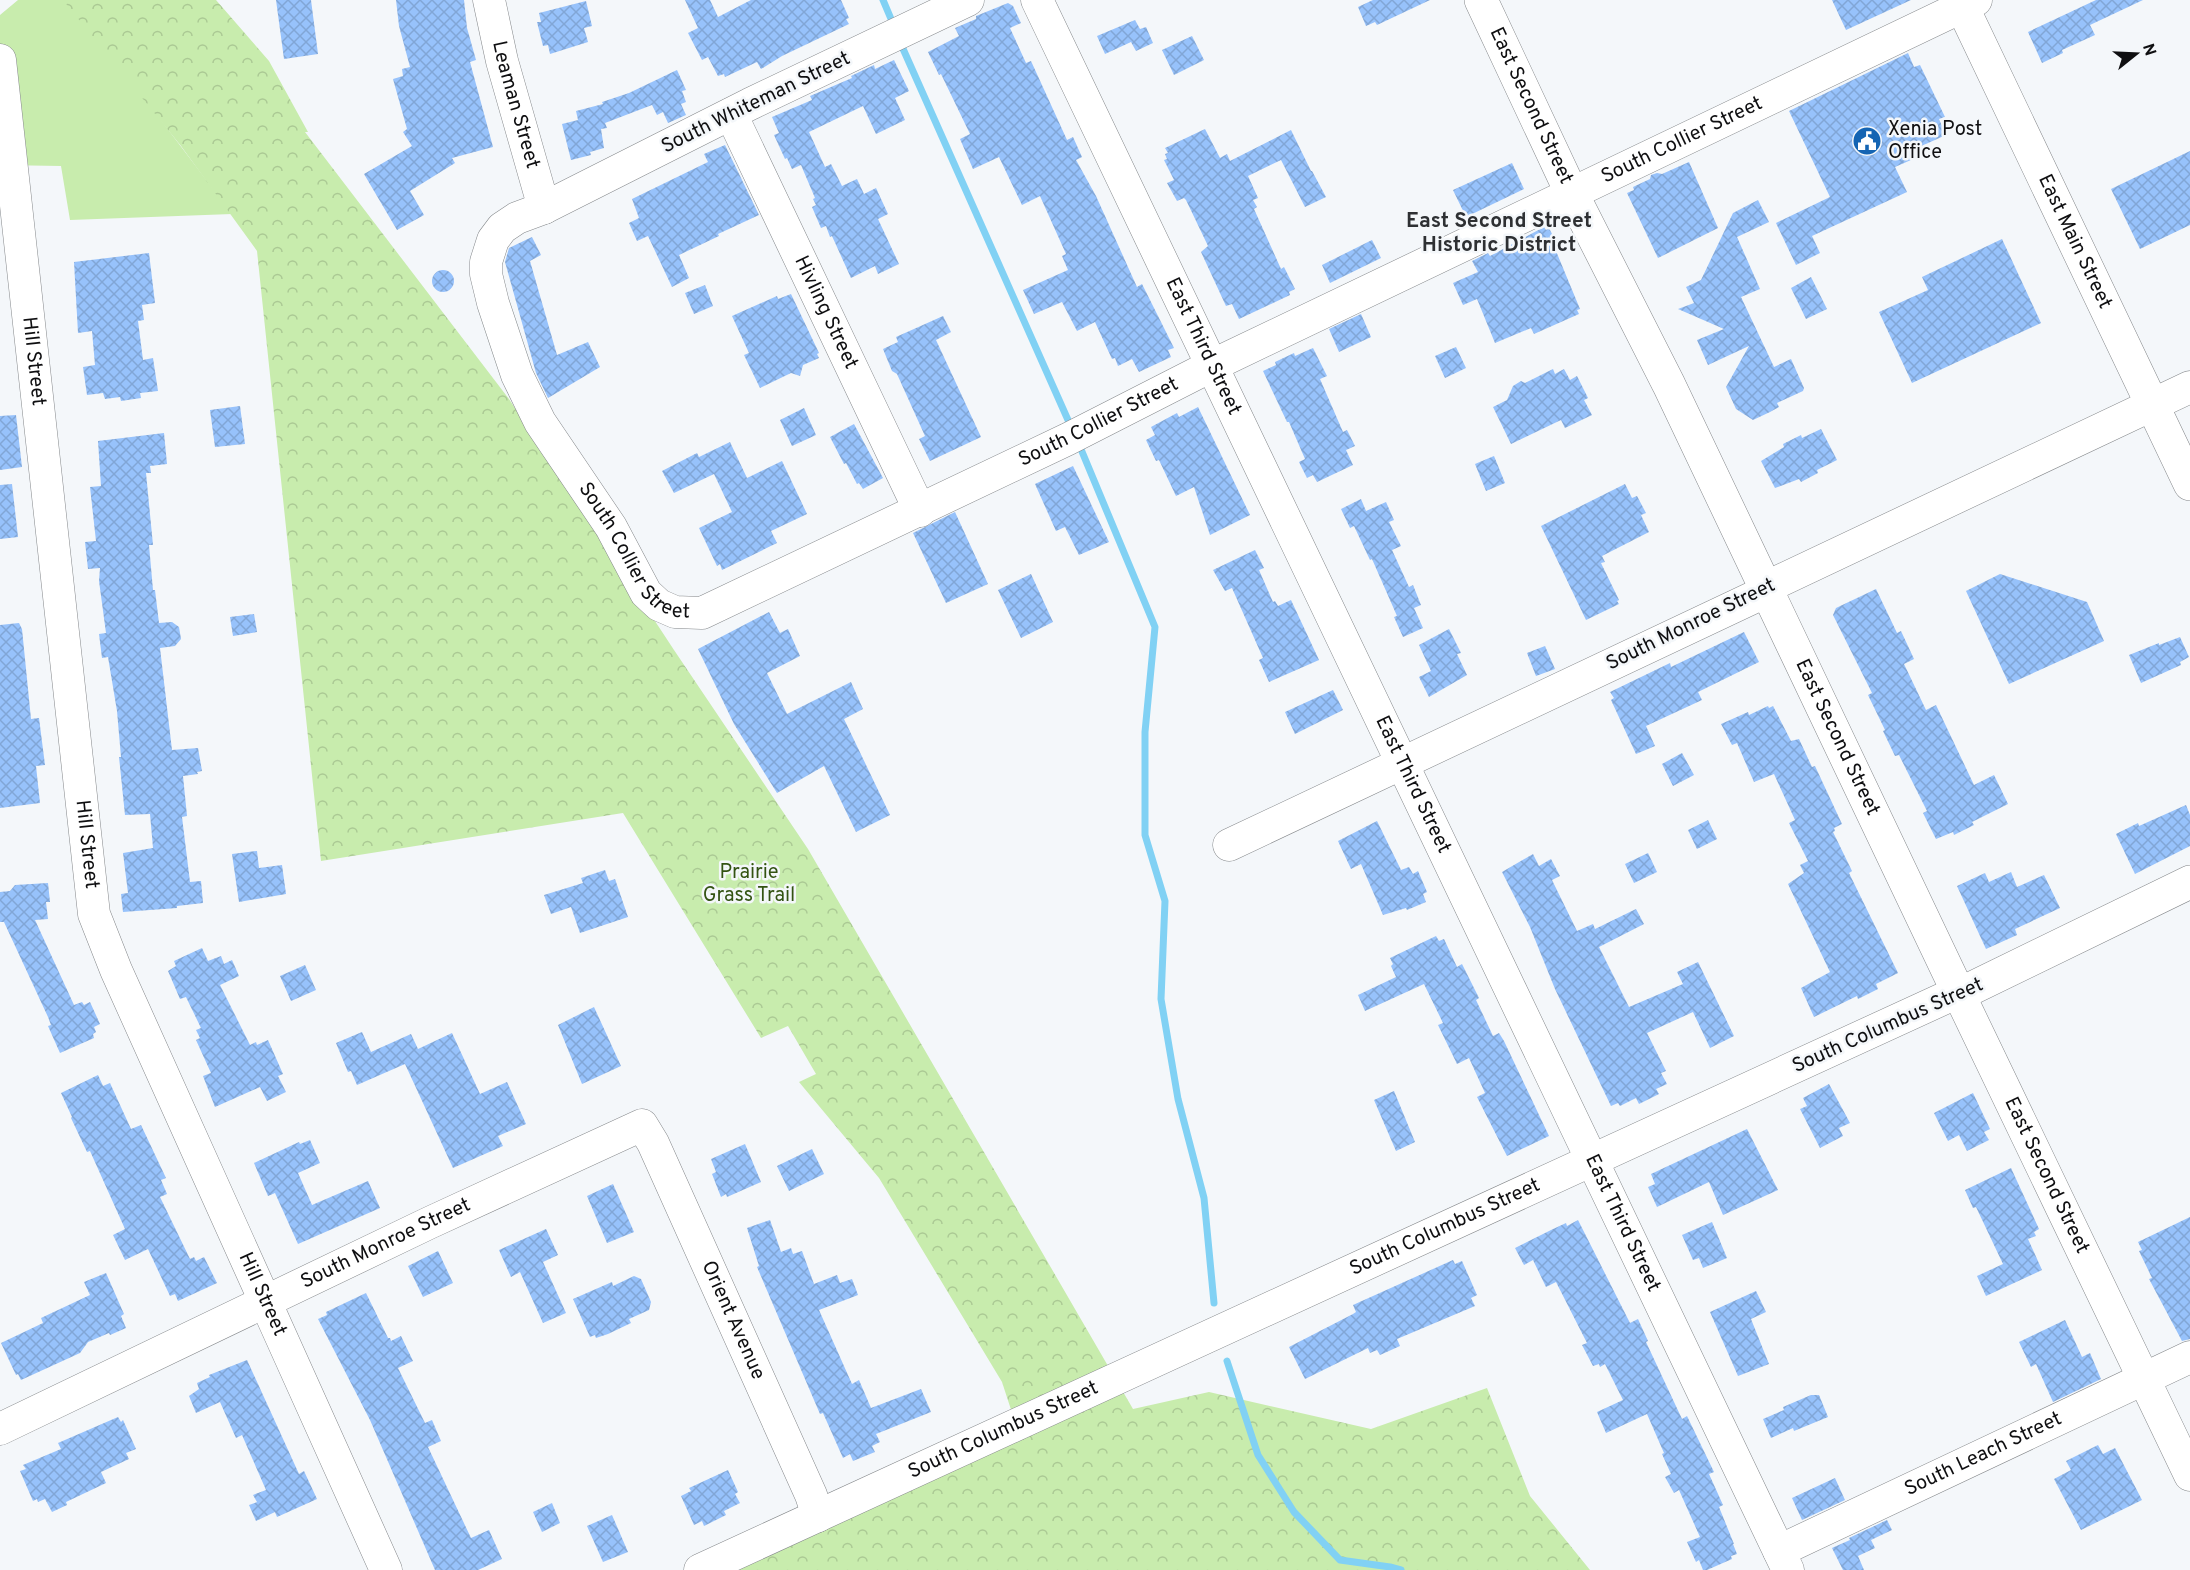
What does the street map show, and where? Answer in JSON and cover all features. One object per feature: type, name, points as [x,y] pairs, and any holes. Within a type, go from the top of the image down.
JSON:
[{"type":"main road","name":"East Second Street","points":[[1481,0],[1571,192],[1669,385],[1958,992]]},
{"type":"main road","name":"East Main Street","points":[[1965,2],[2190,484]]},
{"type":"main road","name":"South Columbus Street","points":[[1958,992],[1964,992],[2190,882]]},
{"type":"street","name":"Leaman Street","points":[[489,0],[502,61],[544,208]]},
{"type":"street","name":"South Whiteman Street","points":[[544,208],[731,114],[968,0]]},
{"type":"street","name":"East Third Street","points":[[1037,0],[1213,364],[1783,1561]]},
{"type":"street","name":"South Collier Street","points":[[544,208],[517,218],[502,228],[493,240],[486,262],[486,274],[493,303],[517,375],[540,422],[611,527],[646,593],[659,604],[675,612],[702,613],[920,511],[1077,435],[1213,364],[1965,2]]},
{"type":"street","name":"Hill Street","points":[[0,60],[94,914],[116,970],[386,1570]]},
{"type":"street","name":"Hivling Street","points":[[731,114],[920,511]]},
{"type":"street","name":"South Monroe Street","points":[[1229,845],[1767,591],[1771,585],[2190,387]]},
{"type":"street","name":"South Columbus Street","points":[[700,1570],[1958,992]]},
{"type":"street","name":"East Second Street","points":[[1958,992],[2190,1475]]},
{"type":"street","name":"South Monroe Street","points":[[0,1429],[457,1210],[642,1125]]},
{"type":"street","name":"Orient Avenue","points":[[642,1125],[653,1143],[811,1495],[818,1516]]},
{"type":"street","name":"South Leach Street","points":[[1783,1561],[1954,1468],[2190,1357]]},
{"type":"green space","points":[[18,0],[70,0],[232,214],[70,220],[61,166],[0,165],[0,15]]},
{"type":"green space","name":"Prairie Grass Trail","points":[[63,0],[216,0],[269,61],[308,132],[305,132],[509,399],[808,849],[1133,1409],[1209,1392],[1371,1429],[1487,1388],[1530,1496],[1590,1570],[728,1570],[1016,1425],[1002,1382],[879,1178],[799,1082],[816,1074],[788,1026],[761,1038],[623,813],[321,861],[257,251],[181,146]]},
{"type":"building","points":[[276,0],[311,0],[318,54],[284,59]]},
{"type":"building","points":[[396,0],[464,0],[467,28],[476,60],[470,62],[493,147],[452,158],[455,163],[410,191],[424,215],[397,230],[364,174],[412,146],[403,132],[407,129],[393,79],[403,76],[402,69],[410,67],[399,26]]},
{"type":"building","points":[[685,0],[710,0],[718,17],[751,0],[841,0],[849,18],[846,19],[849,24],[782,56],[761,69],[757,62],[725,77],[724,74],[718,76],[708,57],[702,60],[688,33],[698,28]]},
{"type":"building","points":[[1373,0],[1430,0],[1377,25],[1375,22],[1366,26],[1358,7]]},
{"type":"building","points":[[1832,0],[1911,0],[1846,30]]},
{"type":"building","points":[[2096,0],[2143,0],[2090,25],[2095,35],[2062,50],[2063,53],[2042,63],[2028,32]]},
{"type":"building","points":[[586,1],[592,26],[584,28],[588,42],[550,54],[548,45],[543,46],[537,22],[541,22],[539,13]]},
{"type":"building","points":[[1008,3],[1013,6],[1021,23],[1010,28],[1026,63],[1031,61],[1067,140],[1073,137],[1082,157],[1076,160],[1096,196],[1137,287],[1142,284],[1174,348],[1168,350],[1171,357],[1139,372],[1132,359],[1118,366],[1115,358],[1112,359],[1095,322],[1077,331],[1062,302],[1034,314],[1023,290],[1068,270],[1062,256],[1066,254],[1040,196],[1022,205],[999,157],[973,169],[960,139],[970,134],[928,52],[959,36],[955,28],[976,19],[976,16]]},
{"type":"building","points":[[1135,20],[1140,29],[1146,27],[1153,43],[1136,51],[1131,42],[1105,54],[1097,36]]},
{"type":"building","points":[[1192,36],[1204,60],[1174,75],[1162,50]]},
{"type":"building","name":"Xenia Post Office","points":[[1908,53],[1914,67],[1920,65],[1945,117],[1939,119],[1946,135],[1917,148],[1920,156],[1895,167],[1907,192],[1812,236],[1820,253],[1796,265],[1776,223],[1830,197],[1789,111]]},
{"type":"building","points":[[894,60],[909,91],[895,98],[905,120],[876,134],[863,106],[809,132],[825,167],[831,164],[842,186],[857,179],[864,194],[876,188],[888,214],[878,219],[899,264],[878,274],[875,266],[851,278],[826,226],[821,228],[812,207],[816,205],[813,199],[815,198],[801,165],[792,169],[787,158],[785,159],[774,135],[779,133],[772,117],[812,100],[810,96],[852,78],[851,76],[874,65],[875,69]]},
{"type":"building","points":[[677,70],[686,90],[682,91],[686,102],[681,104],[686,115],[668,123],[663,112],[657,115],[652,105],[605,123],[607,128],[601,129],[604,148],[590,152],[591,155],[571,160],[562,124],[578,120],[576,111],[603,104],[602,102],[629,93]]},
{"type":"building","points":[[1205,129],[1220,158],[1227,154],[1230,161],[1291,130],[1326,197],[1305,207],[1281,160],[1248,176],[1258,198],[1253,200],[1257,207],[1254,209],[1281,269],[1284,267],[1295,289],[1289,292],[1290,295],[1239,319],[1232,304],[1226,306],[1201,252],[1208,246],[1186,200],[1184,198],[1177,201],[1167,183],[1174,180],[1164,160],[1167,159],[1165,154],[1168,153],[1165,148]]},
{"type":"building","points":[[725,145],[759,215],[679,255],[689,278],[672,287],[648,236],[637,241],[629,223],[639,218],[632,199],[708,162],[704,154]]},
{"type":"building","points":[[2190,151],[2190,225],[2140,249],[2111,189]]},
{"type":"building","points":[[1689,162],[1718,228],[1658,258],[1627,193],[1634,190],[1633,187],[1650,179],[1651,175],[1662,174]]},
{"type":"building","points":[[1512,163],[1524,189],[1466,217],[1453,190]]},
{"type":"building","points":[[1758,200],[1769,222],[1737,237],[1760,289],[1741,297],[1774,367],[1791,359],[1804,388],[1803,391],[1777,403],[1779,407],[1753,420],[1736,409],[1726,387],[1749,346],[1708,365],[1697,340],[1724,329],[1678,309],[1694,303],[1686,287],[1701,280],[1733,213]]},
{"type":"building","points":[[1544,227],[1546,230],[1549,228],[1560,250],[1556,251],[1580,309],[1577,310],[1579,314],[1534,334],[1531,328],[1495,343],[1477,299],[1463,305],[1453,283],[1478,272],[1472,261],[1488,253],[1490,256]]},
{"type":"building","points":[[532,237],[541,255],[530,261],[557,355],[588,342],[600,367],[548,398],[536,373],[505,262],[509,248]]},
{"type":"building","points":[[2002,239],[2041,323],[1912,383],[1879,312],[1928,290],[1922,277]]},
{"type":"building","points":[[1372,240],[1381,258],[1330,283],[1322,265]]},
{"type":"building","points":[[149,253],[155,303],[142,305],[144,320],[138,321],[143,360],[153,358],[158,391],[140,393],[141,398],[121,401],[120,397],[105,399],[103,393],[87,395],[83,367],[95,365],[92,331],[78,333],[74,262]]},
{"type":"building","points":[[443,270],[451,273],[454,281],[451,289],[443,292],[435,289],[432,281],[435,273]]},
{"type":"building","points":[[1811,277],[1827,309],[1806,319],[1791,288]]},
{"type":"building","points":[[705,285],[713,306],[694,314],[685,293]]},
{"type":"building","points":[[791,294],[819,353],[817,354],[819,358],[803,365],[800,376],[791,373],[760,388],[744,355],[749,353],[732,316],[777,296],[778,299]]},
{"type":"building","points":[[1361,314],[1371,337],[1339,352],[1329,329]]},
{"type":"building","points":[[943,316],[951,332],[936,340],[981,437],[930,461],[919,439],[925,436],[883,349],[898,342],[896,337]]},
{"type":"building","points":[[1456,347],[1466,368],[1445,378],[1435,356]]},
{"type":"building","points":[[1313,348],[1327,376],[1320,379],[1343,432],[1347,430],[1355,446],[1346,450],[1353,465],[1317,482],[1313,475],[1307,478],[1299,462],[1305,459],[1263,371],[1294,353],[1295,356]]},
{"type":"building","points":[[1553,369],[1555,374],[1564,369],[1570,380],[1577,376],[1588,398],[1584,400],[1592,415],[1565,428],[1561,420],[1511,444],[1493,407],[1507,400],[1513,386],[1521,381],[1525,383]]},
{"type":"building","points":[[240,406],[245,444],[215,447],[210,410]]},
{"type":"building","points":[[1198,407],[1250,515],[1210,535],[1194,487],[1176,496],[1159,460],[1156,461],[1146,440],[1155,435],[1151,427],[1177,413],[1179,417]]},
{"type":"building","points":[[804,408],[816,435],[792,446],[780,420]]},
{"type":"building","points":[[16,415],[22,467],[0,470],[0,416]]},
{"type":"building","points":[[854,424],[883,478],[863,489],[859,483],[857,484],[846,463],[844,464],[830,437]]},
{"type":"building","points":[[1821,429],[1837,460],[1817,470],[1818,473],[1801,482],[1799,479],[1775,488],[1761,461],[1784,447],[1783,444]]},
{"type":"building","points":[[164,433],[167,464],[150,466],[151,473],[146,473],[153,545],[149,545],[159,623],[172,622],[179,627],[181,639],[175,646],[160,648],[172,750],[198,748],[202,771],[197,772],[198,774],[183,776],[187,816],[182,817],[190,882],[201,881],[203,903],[177,906],[177,908],[123,912],[121,894],[128,893],[123,853],[153,848],[150,814],[125,815],[117,711],[108,657],[102,658],[99,634],[106,633],[99,581],[100,568],[88,569],[85,542],[96,541],[90,487],[101,486],[98,441]]},
{"type":"building","points":[[730,442],[747,478],[782,461],[807,514],[771,531],[777,543],[722,570],[720,564],[717,566],[699,528],[732,512],[714,474],[674,493],[662,471],[697,453],[699,457]]},
{"type":"building","points":[[1494,456],[1505,483],[1486,491],[1475,464]]},
{"type":"building","points":[[1073,466],[1109,542],[1079,555],[1065,527],[1056,531],[1035,484]]},
{"type":"building","points":[[12,484],[18,537],[0,539],[0,485]]},
{"type":"building","points":[[1625,484],[1632,498],[1637,496],[1646,513],[1641,515],[1649,532],[1602,556],[1605,562],[1601,563],[1619,604],[1586,620],[1541,526]]},
{"type":"building","points":[[1361,499],[1366,511],[1386,502],[1394,520],[1389,522],[1401,546],[1392,550],[1409,587],[1413,585],[1421,605],[1414,608],[1423,628],[1403,637],[1394,617],[1397,616],[1372,559],[1370,560],[1354,526],[1350,528],[1341,509]]},
{"type":"building","points":[[955,512],[988,584],[946,603],[913,533]]},
{"type":"building","points":[[1255,550],[1264,568],[1259,570],[1273,602],[1275,601],[1278,606],[1291,600],[1319,660],[1269,682],[1259,660],[1263,658],[1232,588],[1225,591],[1213,570]]},
{"type":"building","points":[[1031,574],[1053,622],[1021,638],[998,590]]},
{"type":"building","points":[[2000,574],[2087,602],[2104,641],[2009,684],[1966,591]]},
{"type":"building","points":[[1876,589],[1897,633],[1901,631],[1914,659],[1904,664],[1926,710],[1936,705],[1974,785],[1994,775],[2008,804],[1972,822],[1974,825],[1954,835],[1953,832],[1936,839],[1923,813],[1927,811],[1899,755],[1895,756],[1883,731],[1885,730],[1868,695],[1872,693],[1833,615],[1836,608]]},
{"type":"building","points":[[769,612],[780,633],[788,629],[800,656],[767,673],[787,714],[851,682],[863,709],[844,719],[890,815],[856,832],[824,766],[777,793],[734,724],[698,649]]},
{"type":"building","points":[[254,614],[257,632],[233,636],[230,617]]},
{"type":"building","points":[[19,623],[22,629],[31,719],[39,718],[45,765],[36,766],[40,803],[0,808],[0,625]]},
{"type":"building","points":[[1449,629],[1461,653],[1457,654],[1467,675],[1429,697],[1419,677],[1431,671],[1419,645]]},
{"type":"building","points":[[1744,632],[1759,662],[1698,692],[1702,700],[1646,726],[1655,746],[1636,754],[1611,700],[1614,698],[1610,692],[1670,663],[1671,667]]},
{"type":"building","points":[[2180,637],[2189,657],[2180,662],[2181,665],[2141,683],[2129,655]]},
{"type":"building","points":[[1545,646],[1555,669],[1536,676],[1527,653]]},
{"type":"building","points":[[1333,690],[1343,710],[1295,734],[1285,712]]},
{"type":"building","points":[[1768,706],[1769,708],[1773,706],[1791,741],[1799,739],[1812,767],[1815,766],[1842,824],[1834,828],[1833,832],[1852,871],[1849,873],[1898,973],[1876,984],[1878,989],[1858,999],[1857,996],[1814,1017],[1801,988],[1830,972],[1788,884],[1804,873],[1800,865],[1808,861],[1789,823],[1795,820],[1774,774],[1754,782],[1737,743],[1732,745],[1721,724]]},
{"type":"building","points":[[1682,753],[1694,775],[1673,786],[1662,764]]},
{"type":"building","points":[[2186,805],[2190,815],[2190,846],[2135,874],[2116,834]]},
{"type":"building","points":[[1708,820],[1717,839],[1697,849],[1688,830]]},
{"type":"building","points":[[1377,821],[1401,870],[1409,867],[1413,874],[1418,871],[1427,892],[1423,894],[1426,902],[1407,910],[1406,908],[1383,915],[1361,864],[1351,869],[1338,841]]},
{"type":"building","points":[[257,851],[259,868],[282,865],[286,894],[239,902],[232,854]]},
{"type":"building","points":[[1648,853],[1657,872],[1634,883],[1625,864]]},
{"type":"building","points":[[1533,854],[1539,866],[1551,859],[1560,876],[1552,880],[1577,931],[1593,924],[1595,929],[1636,909],[1644,924],[1599,947],[1629,1007],[1683,984],[1677,972],[1698,962],[1734,1036],[1710,1048],[1693,1012],[1647,1033],[1666,1071],[1661,1073],[1667,1084],[1656,1089],[1659,1094],[1639,1104],[1636,1098],[1620,1106],[1618,1103],[1611,1106],[1555,989],[1530,927],[1502,872]]},
{"type":"building","points":[[605,870],[609,881],[615,879],[628,917],[580,933],[571,907],[551,914],[544,895],[583,883],[581,878]]},
{"type":"building","points":[[2011,872],[2017,887],[2044,875],[2060,908],[2015,929],[2017,935],[1986,949],[1957,886],[1985,873],[1989,882]]},
{"type":"building","points":[[48,883],[50,902],[46,902],[48,919],[35,920],[74,1005],[82,1002],[84,1005],[90,1002],[100,1024],[94,1027],[96,1032],[93,1034],[94,1038],[60,1053],[48,1026],[51,1025],[48,1017],[4,922],[0,922],[0,892],[10,891],[15,885]]},
{"type":"building","points":[[1436,936],[1439,941],[1444,939],[1457,967],[1462,964],[1479,998],[1476,1000],[1493,1036],[1499,1033],[1504,1041],[1549,1136],[1507,1156],[1477,1097],[1485,1093],[1469,1058],[1457,1064],[1438,1025],[1443,1023],[1424,984],[1365,1011],[1358,995],[1396,977],[1390,958]]},
{"type":"building","points":[[202,948],[208,961],[221,956],[224,964],[232,960],[239,976],[220,985],[250,1045],[256,1042],[257,1045],[268,1040],[283,1074],[278,1076],[286,1092],[267,1101],[260,1087],[215,1107],[203,1076],[211,1073],[196,1040],[200,1038],[196,1030],[201,1028],[186,997],[180,999],[168,971],[176,966],[174,961]]},
{"type":"building","points":[[305,965],[316,990],[291,1001],[280,976]]},
{"type":"building","points":[[594,1007],[621,1066],[582,1084],[558,1025]]},
{"type":"building","points":[[362,1032],[371,1052],[411,1034],[418,1049],[452,1033],[480,1094],[507,1082],[526,1124],[498,1136],[503,1146],[453,1168],[405,1064],[357,1085],[351,1071],[348,1072],[336,1043]]},
{"type":"building","points":[[98,1075],[103,1086],[110,1083],[131,1129],[141,1125],[166,1178],[161,1180],[167,1194],[160,1197],[190,1259],[194,1257],[196,1261],[204,1257],[217,1283],[178,1301],[175,1294],[170,1296],[148,1249],[125,1260],[113,1235],[125,1229],[61,1093]]},
{"type":"building","points":[[1829,1084],[1850,1123],[1839,1128],[1843,1136],[1820,1148],[1800,1109],[1807,1106],[1803,1098]]},
{"type":"building","points":[[1394,1091],[1415,1142],[1396,1151],[1374,1100]]},
{"type":"building","points":[[1973,1093],[1990,1129],[1984,1132],[1989,1140],[1967,1151],[1959,1135],[1948,1141],[1934,1113]]},
{"type":"building","points":[[1747,1129],[1778,1190],[1723,1215],[1709,1182],[1657,1207],[1648,1187],[1655,1184],[1651,1174]]},
{"type":"building","points":[[310,1140],[320,1163],[298,1173],[312,1205],[368,1181],[380,1208],[298,1244],[275,1193],[268,1196],[254,1163],[299,1142],[300,1144]]},
{"type":"building","points":[[745,1144],[761,1182],[727,1197],[726,1194],[721,1197],[712,1174],[716,1172],[711,1159]]},
{"type":"building","points":[[812,1149],[824,1174],[789,1191],[777,1166]]},
{"type":"building","points":[[2011,1168],[2039,1229],[2034,1232],[2036,1236],[2028,1239],[2042,1270],[1986,1296],[1977,1276],[2003,1264],[1976,1207],[1973,1208],[1965,1190]]},
{"type":"building","points":[[613,1184],[634,1232],[607,1243],[587,1196]]},
{"type":"building","points":[[2190,1217],[2190,1339],[2182,1341],[2149,1279],[2152,1278],[2139,1251],[2142,1250],[2138,1242]]},
{"type":"building","points":[[770,1220],[781,1252],[791,1248],[793,1254],[802,1251],[814,1284],[837,1275],[840,1283],[852,1279],[858,1295],[819,1310],[852,1384],[859,1380],[871,1408],[921,1389],[931,1412],[876,1434],[880,1442],[872,1446],[875,1452],[853,1461],[850,1454],[843,1458],[823,1413],[820,1414],[757,1267],[759,1266],[747,1228]]},
{"type":"building","points":[[1578,1220],[1630,1323],[1638,1319],[1648,1341],[1646,1342],[1682,1419],[1687,1416],[1714,1472],[1709,1474],[1723,1505],[1719,1507],[1737,1554],[1731,1556],[1732,1559],[1707,1570],[1703,1570],[1699,1560],[1696,1562],[1687,1542],[1700,1537],[1679,1490],[1674,1493],[1665,1477],[1671,1474],[1647,1414],[1606,1433],[1597,1412],[1623,1400],[1605,1364],[1600,1367],[1599,1364],[1593,1366],[1582,1345],[1587,1343],[1556,1282],[1546,1287],[1533,1260],[1524,1265],[1515,1248],[1566,1223],[1567,1226]]},
{"type":"building","points":[[1712,1222],[1727,1258],[1703,1268],[1699,1258],[1693,1260],[1682,1235]]},
{"type":"building","points":[[546,1229],[558,1255],[543,1262],[566,1313],[543,1323],[520,1272],[511,1277],[499,1250]]},
{"type":"building","points":[[438,1251],[453,1283],[423,1297],[408,1266]]},
{"type":"building","points":[[1453,1260],[1455,1264],[1462,1261],[1477,1295],[1471,1298],[1475,1306],[1397,1339],[1400,1346],[1380,1355],[1377,1350],[1370,1353],[1368,1348],[1305,1379],[1289,1347],[1353,1314],[1356,1312],[1353,1305]]},
{"type":"building","points":[[106,1273],[124,1314],[121,1316],[126,1328],[88,1342],[80,1353],[21,1380],[18,1374],[16,1375],[1,1343],[43,1323],[41,1318],[90,1295],[84,1282]]},
{"type":"building","points":[[634,1276],[641,1279],[651,1302],[649,1310],[629,1319],[631,1323],[608,1334],[596,1338],[595,1335],[590,1337],[573,1299],[612,1282],[613,1286]]},
{"type":"building","points":[[1756,1291],[1766,1312],[1751,1319],[1769,1364],[1738,1376],[1710,1312]]},
{"type":"building","points":[[366,1293],[388,1338],[391,1341],[401,1336],[413,1361],[398,1368],[425,1423],[432,1420],[441,1441],[428,1447],[471,1538],[489,1530],[502,1559],[478,1570],[435,1570],[370,1420],[318,1319],[327,1315],[326,1312]]},
{"type":"building","points":[[2065,1320],[2082,1357],[2090,1353],[2101,1379],[2053,1402],[2036,1364],[2031,1367],[2019,1342]]},
{"type":"building","points":[[247,1360],[299,1474],[304,1471],[317,1499],[277,1517],[275,1512],[256,1521],[249,1505],[257,1502],[253,1495],[266,1490],[242,1435],[236,1438],[220,1402],[196,1413],[189,1396],[199,1389],[197,1383],[210,1377],[209,1375]]},
{"type":"building","points":[[1811,1395],[1819,1395],[1828,1417],[1771,1438],[1763,1419]]},
{"type":"building","points":[[118,1417],[121,1422],[123,1420],[136,1449],[126,1453],[129,1459],[101,1472],[106,1483],[66,1502],[67,1505],[52,1512],[45,1499],[38,1502],[37,1499],[33,1501],[20,1471],[26,1469],[23,1465],[61,1449],[58,1443]]},
{"type":"building","points":[[2098,1445],[2103,1454],[2115,1448],[2142,1500],[2081,1530],[2054,1479],[2071,1470],[2066,1461]]},
{"type":"building","points":[[728,1470],[738,1492],[735,1494],[740,1503],[724,1511],[726,1515],[704,1526],[702,1521],[694,1525],[681,1496],[691,1491],[689,1488]]},
{"type":"building","points":[[1835,1478],[1845,1500],[1802,1520],[1792,1498]]},
{"type":"building","points":[[552,1503],[560,1523],[542,1532],[533,1512]]},
{"type":"building","points":[[612,1515],[628,1552],[603,1562],[587,1526]]},
{"type":"building","points":[[1887,1520],[1892,1530],[1871,1540],[1875,1548],[1858,1556],[1864,1570],[1843,1570],[1832,1548]]},
{"type":"waterway","points":[[883,0],[894,26]]},
{"type":"waterway","points":[[900,42],[1072,429]]},
{"type":"waterway","points":[[1078,442],[1155,627],[1145,732],[1145,835],[1165,901],[1161,999],[1178,1099],[1204,1198],[1214,1303]]},
{"type":"waterway","points":[[1227,1361],[1258,1455],[1294,1512],[1340,1560],[1401,1570]]},
{"type":"place","name":"Xenia Post Office","points":[[1867,141]]},
{"type":"district","name":"East Second Street Historic District","points":[[1499,233]]}]
